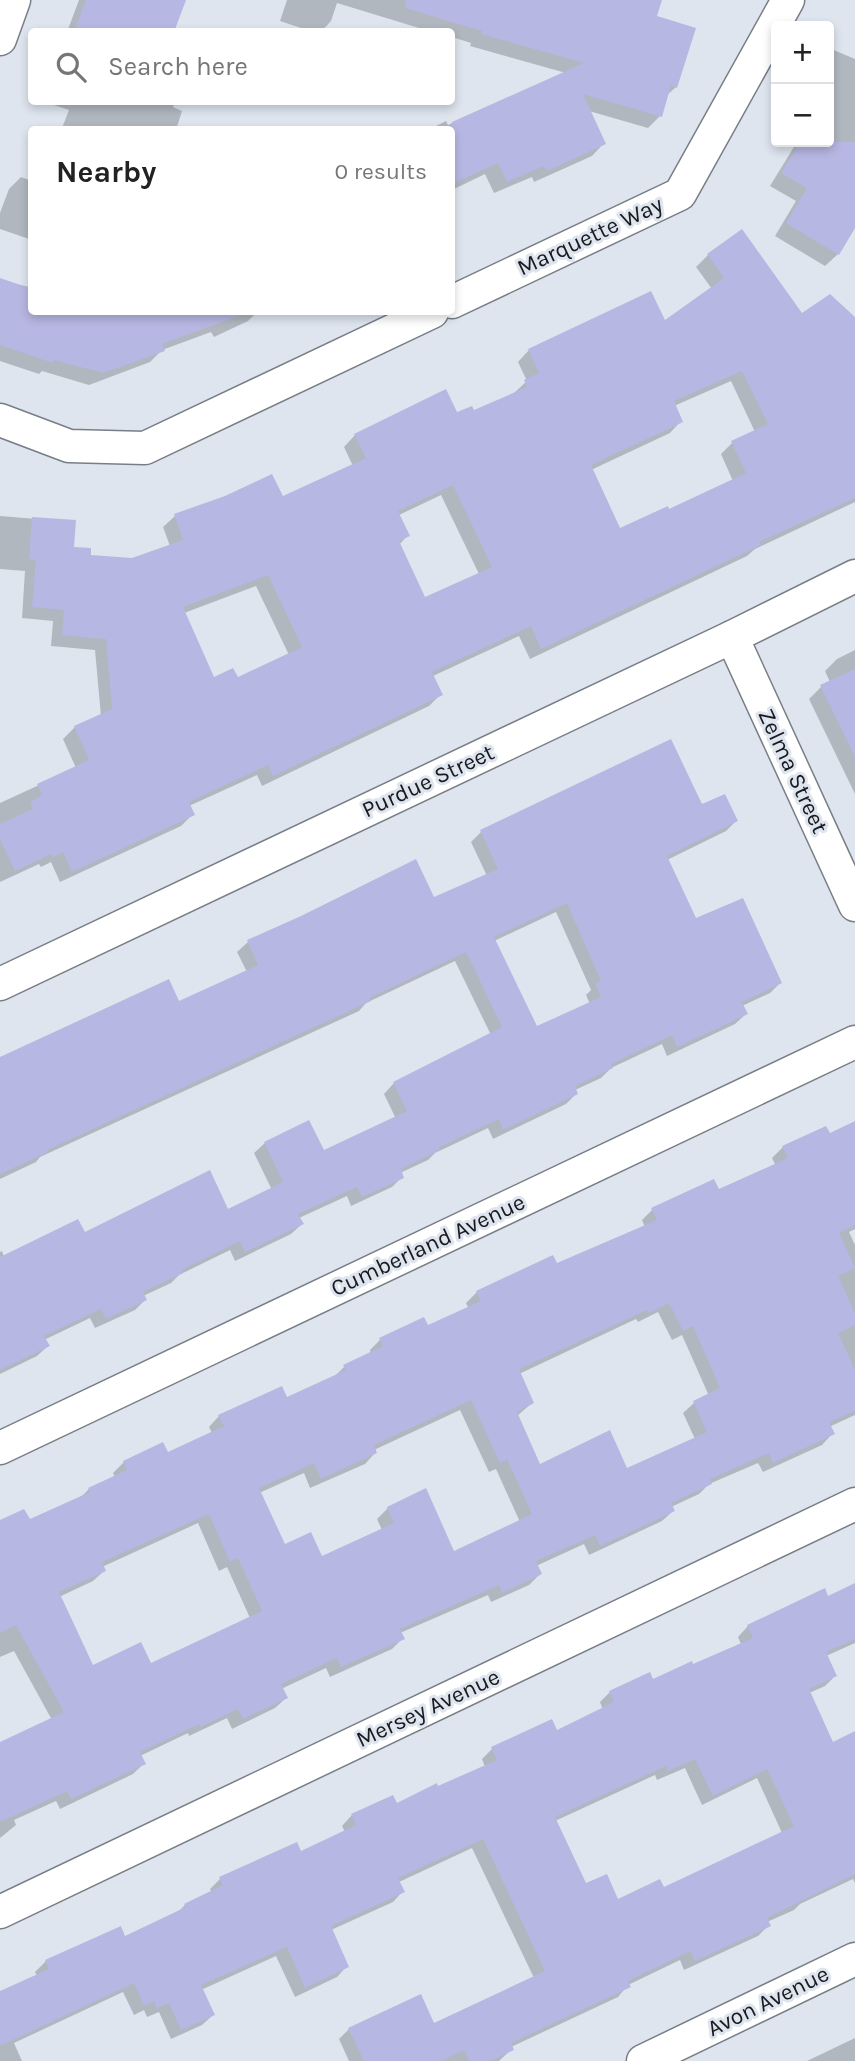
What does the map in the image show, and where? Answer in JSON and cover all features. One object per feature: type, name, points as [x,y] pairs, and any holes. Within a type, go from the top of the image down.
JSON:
[{"type":"street","points":[[0,39],[13,0]]},
{"type":"street","name":"Marquette Way","points":[[455,301],[680,194],[788,0]]},
{"type":"street","points":[[0,420],[69,446],[145,447],[426,315]]},
{"type":"street","name":"Purdue Street","points":[[0,984],[855,576]]},
{"type":"street","name":"Zelma Street","points":[[732,637],[855,905]]},
{"type":"street","name":"Cumberland Avenue","points":[[0,1448],[855,1042]]},
{"type":"street","name":"Mersey Avenue","points":[[0,1912],[855,1504]]},
{"type":"street","name":"Avon Avenue","points":[[643,2061],[855,1959]]},
{"type":"building","points":[[86,0],[186,0],[176,28],[76,28]]},
{"type":"building","points":[[406,0],[662,0],[657,16],[696,28],[677,88],[671,85],[662,117],[583,94],[606,144],[547,171],[544,166],[507,182],[498,163],[455,183],[455,126],[452,126],[452,122],[584,63],[481,34],[482,31],[405,8]]},
{"type":"building","points":[[834,142],[855,142],[855,228],[839,255],[786,223],[807,188],[781,173],[797,147],[834,147]]},
{"type":"building","points":[[742,229],[802,313],[830,294],[855,317],[855,498],[541,649],[531,626],[432,672],[443,695],[273,776],[268,765],[189,802],[195,815],[72,872],[63,852],[53,857],[51,854],[15,871],[0,839],[0,824],[33,809],[30,802],[42,795],[37,784],[89,760],[74,726],[112,709],[106,639],[62,635],[64,610],[32,607],[36,560],[29,559],[32,517],[76,520],[74,547],[91,548],[91,555],[132,558],[183,540],[174,514],[225,496],[272,474],[283,496],[366,458],[354,434],[446,389],[457,412],[472,406],[474,410],[527,387],[524,380],[539,373],[528,349],[651,291],[665,320],[724,278],[707,254]],"holes":[[[742,371],[768,424],[731,441],[746,473],[669,509],[668,506],[620,528],[591,465],[683,422],[674,401]],[[453,485],[492,567],[425,597],[399,541],[410,536],[398,511]],[[268,575],[302,647],[238,677],[233,668],[214,677],[183,607]]]},
{"type":"building","points":[[0,278],[28,288],[28,315],[241,315],[162,344],[165,351],[103,373],[54,360],[53,363],[0,345]]},
{"type":"building","points":[[855,669],[855,757],[820,685]]},
{"type":"building","points":[[671,739],[702,804],[725,794],[738,821],[667,856],[696,918],[743,898],[782,983],[742,1002],[748,1014],[677,1047],[672,1035],[611,1064],[613,1068],[575,1086],[578,1094],[503,1130],[499,1119],[439,1147],[440,1150],[401,1169],[404,1178],[362,1197],[357,1187],[298,1214],[304,1224],[245,1252],[240,1241],[143,1292],[147,1300],[106,1319],[101,1309],[44,1336],[50,1346],[0,1370],[0,1257],[78,1219],[85,1232],[210,1170],[228,1209],[283,1182],[264,1142],[309,1120],[324,1150],[407,1111],[393,1082],[502,1027],[466,952],[369,998],[371,1001],[0,1174],[0,1057],[169,979],[179,1001],[258,965],[247,940],[416,859],[434,897],[498,869],[480,830]],"holes":[[[567,903],[601,981],[595,984],[601,997],[537,1026],[494,937]]]},
{"type":"building","points":[[855,1121],[855,1225],[839,1233],[855,1268],[838,1276],[855,1313],[855,1325],[838,1333],[855,1370],[855,1411],[829,1422],[835,1434],[773,1463],[769,1453],[710,1479],[712,1484],[671,1503],[675,1511],[600,1546],[595,1535],[536,1561],[542,1574],[502,1593],[499,1585],[400,1629],[405,1639],[341,1667],[337,1658],[281,1684],[288,1698],[243,1719],[238,1709],[200,1727],[199,1724],[140,1752],[146,1764],[71,1799],[67,1791],[0,1822],[0,1742],[64,1712],[16,1625],[0,1633],[0,1520],[24,1509],[30,1519],[90,1492],[88,1488],[127,1470],[123,1461],[163,1442],[168,1452],[224,1426],[218,1415],[282,1386],[287,1397],[346,1370],[343,1365],[383,1346],[379,1338],[424,1317],[428,1325],[481,1301],[476,1291],[553,1255],[557,1263],[657,1220],[651,1208],[714,1179],[719,1189],[788,1158],[782,1146],[826,1126],[830,1133]],"holes":[[[669,1303],[683,1331],[693,1326],[720,1388],[693,1401],[707,1432],[627,1468],[610,1430],[540,1464],[517,1412],[534,1403],[519,1369],[647,1310],[649,1313]],[[471,1400],[500,1463],[507,1459],[532,1514],[454,1551],[426,1488],[387,1507],[394,1523],[322,1556],[311,1532],[285,1544],[259,1488],[314,1463],[321,1479],[377,1453],[374,1445]],[[209,1514],[230,1562],[238,1558],[262,1611],[151,1663],[141,1642],[93,1665],[59,1592],[106,1571],[102,1562]]]},
{"type":"building","points":[[855,1583],[855,1639],[826,1652],[837,1676],[809,1689],[833,1742],[855,1731],[855,1874],[767,1918],[771,1926],[695,1961],[690,1951],[628,1981],[631,1987],[511,2043],[514,2050],[490,2061],[469,2061],[464,2050],[441,2061],[364,2061],[348,2028],[421,1994],[434,2023],[545,1971],[483,1839],[398,1878],[405,1892],[331,1926],[349,1967],[305,1988],[287,1947],[201,1985],[215,2015],[181,2030],[169,2003],[157,2008],[154,2001],[144,2006],[134,1983],[0,2046],[0,1991],[49,1969],[45,1960],[121,1926],[125,1936],[186,1907],[184,1904],[223,1885],[219,1877],[297,1842],[301,1851],[356,1825],[351,1814],[393,1795],[397,1803],[437,1783],[438,1786],[497,1760],[491,1747],[552,1719],[557,1730],[614,1702],[609,1691],[650,1672],[653,1679],[753,1638],[747,1625],[825,1588],[828,1596]],"holes":[[[695,1759],[713,1796],[767,1769],[794,1826],[664,1887],[660,1879],[618,1899],[607,1874],[586,1883],[555,1817],[666,1766],[668,1771]]]}]
